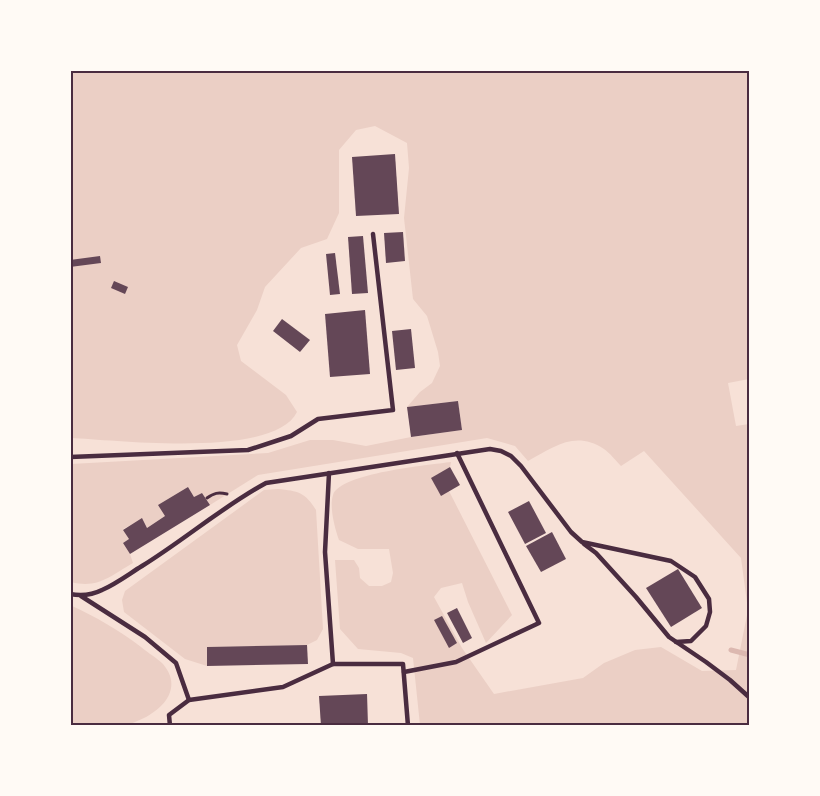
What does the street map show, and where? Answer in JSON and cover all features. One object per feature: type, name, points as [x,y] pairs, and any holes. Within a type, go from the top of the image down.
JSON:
[{"type":"lane","points":[[70,457],[248,450],[291,436],[318,419],[393,410],[373,234]]},
{"type":"lane","points":[[81,596],[101,591],[112,585],[164,553],[234,502],[266,483],[490,449],[511,456],[521,466],[571,532],[596,553],[636,597],[658,626],[676,642],[730,680],[750,699]]},
{"type":"lane","points":[[404,672],[456,662],[539,623],[457,453]]},
{"type":"lane","points":[[329,473],[325,552],[333,664]]},
{"type":"lane","points":[[582,542],[671,561],[695,577],[709,598],[710,612],[706,626],[691,641],[676,642]]},
{"type":"lane","points":[[70,594],[81,596],[145,637],[176,663],[189,700]]},
{"type":"lane","points":[[170,726],[169,715],[189,700],[283,687],[333,664],[403,664],[408,726]]},
{"type":"path","points":[[207,498],[221,492],[229,495],[234,502]]},
{"type":"shaded area","points":[[71,71],[749,71],[749,379],[728,383],[736,426],[749,424],[749,725],[420,725],[413,658],[401,653],[358,649],[340,629],[335,560],[354,560],[359,568],[360,578],[369,586],[382,586],[391,582],[393,573],[389,549],[358,549],[339,540],[332,512],[333,495],[339,487],[368,476],[386,471],[451,462],[450,467],[432,478],[449,491],[512,615],[486,643],[462,583],[441,588],[434,597],[462,648],[494,694],[583,678],[604,663],[635,650],[661,647],[702,671],[736,670],[748,610],[741,558],[644,451],[621,466],[604,449],[593,443],[574,441],[556,446],[528,461],[515,446],[487,438],[258,475],[210,505],[202,493],[194,497],[188,487],[165,516],[147,528],[142,519],[123,529],[129,539],[123,543],[133,563],[104,580],[89,584],[71,582],[71,464],[268,453],[310,440],[333,440],[366,446],[462,430],[458,401],[407,407],[420,392],[432,383],[440,366],[427,316],[413,299],[404,218],[409,168],[407,143],[375,126],[356,130],[339,150],[339,213],[327,239],[301,248],[265,287],[257,310],[237,345],[241,361],[286,395],[297,412],[283,427],[258,436],[193,443],[71,438]]},
{"type":"shaded area","points":[[278,489],[304,496],[316,510],[323,629],[317,640],[307,645],[207,647],[207,666],[185,659],[124,612],[122,600],[125,591],[264,490]]},
{"type":"shaded area","points":[[70,605],[116,629],[163,664],[170,675],[171,686],[169,696],[162,705],[143,719],[121,726],[71,725]]},
{"type":"building","points":[[395,154],[399,214],[356,216],[352,157]]},
{"type":"building","points":[[403,232],[405,261],[386,263],[384,233]]},
{"type":"building","points":[[363,236],[368,293],[352,294],[348,237]]},
{"type":"building","points":[[335,253],[340,294],[330,295],[326,254]]},
{"type":"building","points":[[100,256],[101,263],[70,267],[70,260]]},
{"type":"building","points":[[114,281],[128,287],[125,294],[111,288]]},
{"type":"building","points":[[365,310],[370,374],[330,377],[325,314]]},
{"type":"building","points":[[282,319],[310,340],[300,352],[273,331]]},
{"type":"building","points":[[411,329],[415,368],[396,370],[392,331]]},
{"type":"building","points":[[458,401],[462,430],[411,437],[407,407]]},
{"type":"building","points":[[450,467],[460,485],[441,496],[431,478]]},
{"type":"building","points":[[188,487],[194,497],[202,493],[210,505],[130,554],[123,543],[129,539],[123,530],[142,518],[147,528],[165,516],[158,505]]},
{"type":"building","points":[[529,501],[546,533],[525,544],[508,512]]},
{"type":"building","points":[[552,532],[566,559],[541,572],[526,546]]},
{"type":"building","points":[[678,569],[702,608],[671,627],[646,588]]},
{"type":"building","points":[[457,608],[472,638],[463,643],[447,613]]},
{"type":"building","points":[[442,616],[457,643],[449,648],[434,620]]},
{"type":"building","points":[[307,645],[308,664],[207,666],[207,647]]},
{"type":"building","points":[[367,694],[368,726],[321,726],[319,696]]},
{"type":"waterway","points":[[731,650],[750,655]]}]
